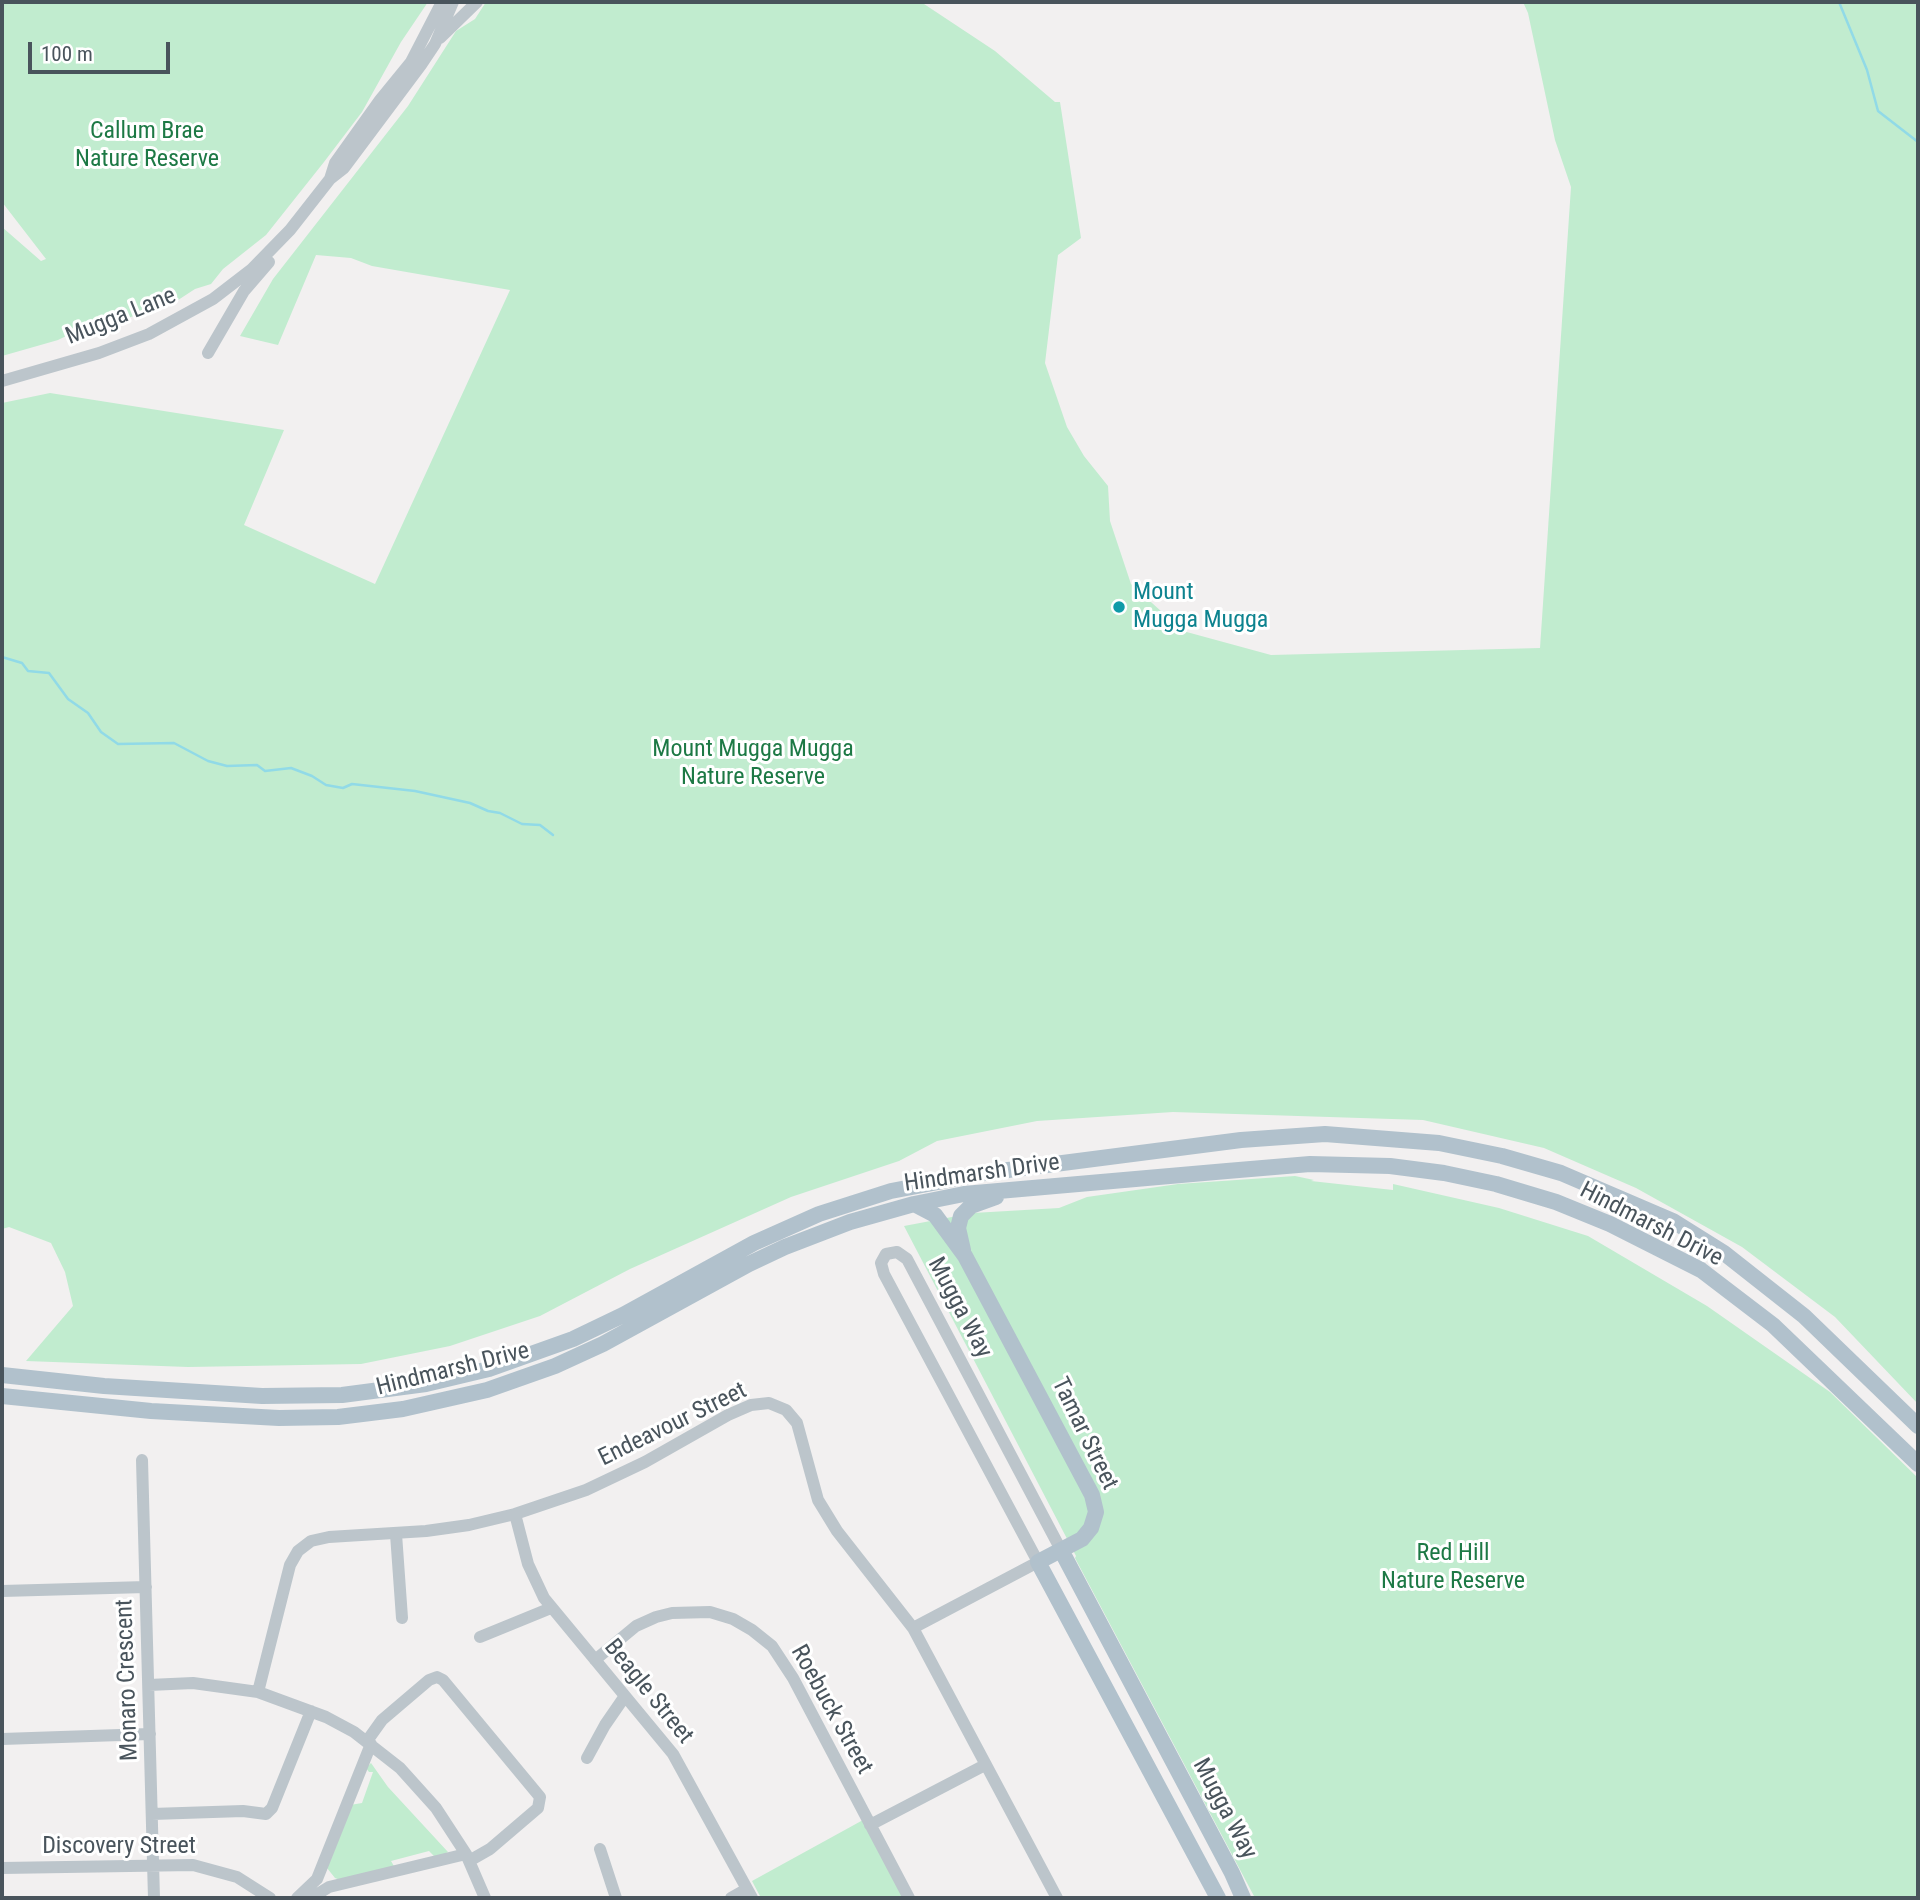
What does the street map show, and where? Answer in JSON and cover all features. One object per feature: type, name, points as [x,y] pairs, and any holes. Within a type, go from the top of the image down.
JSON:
[{"type":"main road","name":"Hindmarsh Drive","points":[[2,1375],[117,1387],[275,1396],[342,1395],[426,1384],[498,1367],[573,1339],[623,1315],[763,1238],[820,1214],[891,1191],[985,1173],[1241,1140],[1325,1134],[1439,1143],[1502,1156],[1561,1173],[1673,1221],[1724,1253],[1804,1316],[1918,1426]]},
{"type":"main road","name":"Hindmarsh Drive","points":[[2,1396],[151,1411],[279,1418],[361,1415],[420,1406],[487,1390],[555,1366],[603,1344],[785,1247],[850,1222],[914,1204],[1015,1189],[1310,1164],[1390,1166],[1444,1173],[1532,1195],[1610,1224],[1701,1270],[1773,1325],[1918,1464]]},
{"type":"main road","name":"Tamar Street","points":[[965,1255],[958,1228],[962,1213],[971,1206],[1015,1189]]},
{"type":"main road","name":"Tamar Street","points":[[914,1204],[935,1215],[965,1255],[1095,1503],[1096,1518],[1082,1539],[1038,1562]]},
{"type":"main road","name":"Mugga Way","points":[[1061,1550],[1243,1898]]},
{"type":"main road","name":"Mugga Way","points":[[1038,1562],[1218,1898]]},
{"type":"street","name":"Mugga Lane","points":[[330,179],[335,163],[411,62],[443,2]]},
{"type":"street","points":[[435,19],[466,2]]},
{"type":"street","points":[[435,44],[477,2]]},
{"type":"street","name":"Mugga Lane","points":[[2,380],[99,353],[169,324],[232,285],[268,253],[330,179],[344,168],[421,65],[435,44],[451,8]]},
{"type":"street","points":[[208,353],[243,291],[271,261],[290,230]]},
{"type":"street","name":"Mugga Way","points":[[1038,1562],[884,1274],[881,1261],[886,1254],[897,1252],[907,1259],[1061,1550]]},
{"type":"street","name":"Endeavour Street","points":[[258,1692],[290,1565],[298,1551],[311,1542],[323,1538],[396,1534],[470,1525],[515,1514],[566,1498],[611,1479],[751,1405],[769,1403],[786,1410],[797,1423],[818,1500],[828,1518],[913,1628],[1057,1898]]},
{"type":"street","name":"Monaro Crescent","points":[[142,1460],[153,1898]]},
{"type":"street","name":"Beagle Street","points":[[515,1514],[532,1574],[551,1608],[673,1754],[749,1894]]},
{"type":"street","points":[[396,1534],[402,1618]]},
{"type":"street","name":"Tamar Street","points":[[913,1628],[1038,1562]]},
{"type":"street","points":[[2,1591],[146,1587]]},
{"type":"street","points":[[480,1637],[551,1608]]},
{"type":"street","name":"Roebuck Street","points":[[595,1660],[636,1626],[664,1614],[686,1611],[710,1612],[739,1622],[772,1646],[787,1667],[909,1898]]},
{"type":"street","points":[[297,1898],[317,1879],[369,1743],[382,1720],[429,1679],[443,1679],[540,1797],[538,1808],[494,1846],[467,1858],[329,1887],[311,1898]]},
{"type":"street","points":[[149,1685],[193,1683],[258,1692],[340,1724],[400,1768],[425,1794],[447,1823],[485,1898]]},
{"type":"street","points":[[587,1758],[625,1696]]},
{"type":"street","points":[[152,1814],[243,1811],[263,1815],[269,1812],[311,1711]]},
{"type":"street","points":[[2,1739],[150,1734]]},
{"type":"street","points":[[870,1825],[985,1765]]},
{"type":"street","points":[[600,1849],[616,1898]]},
{"type":"street","name":"Discovery Street","points":[[2,1868],[192,1865],[220,1870],[245,1881],[270,1898]]},
{"type":"street","points":[[731,1898],[749,1894]]},
{"type":"green space","name":"Callum Brae Nature Reserve","points":[[2,2],[428,2],[401,42],[362,112],[324,162],[266,235],[223,269],[211,284],[195,289],[172,304],[99,327],[95,322],[58,340],[2,356],[2,227],[41,261],[46,259],[2,202]]},
{"type":"green space","name":"Mount Mugga Mugga Nature Reserve","points":[[486,2],[921,2],[995,51],[1055,102],[1060,102],[1081,238],[1058,255],[1045,363],[1067,427],[1084,456],[1108,486],[1110,521],[1131,584],[1183,631],[1271,655],[1540,648],[1571,187],[1555,140],[1528,13],[1523,2],[1918,2],[1918,1404],[1835,1317],[1742,1247],[1636,1188],[1544,1148],[1423,1120],[1173,1112],[1037,1121],[937,1141],[899,1161],[791,1197],[630,1269],[540,1316],[450,1346],[361,1364],[188,1367],[26,1361],[73,1306],[65,1272],[51,1243],[9,1227],[2,1229],[2,403],[50,393],[284,430],[244,525],[375,584],[510,290],[372,266],[351,258],[316,255],[278,345],[240,336],[273,279],[408,106],[456,31],[475,19]]},
{"type":"green space","name":"Red Hill Nature Reserve","points":[[1295,1176],[1314,1180],[1311,1181],[1393,1190],[1393,1184],[1499,1208],[1588,1236],[1707,1306],[1830,1392],[1918,1478],[1918,1898],[1255,1898],[1075,1558],[904,1226],[973,1213],[1059,1208],[1087,1197],[1178,1184]]},
{"type":"green space","points":[[371,1763],[388,1787],[448,1852],[436,1858],[429,1851],[391,1861],[395,1868],[340,1880],[327,1868],[350,1805],[362,1803],[373,1772],[366,1768]]},
{"type":"green space","points":[[863,1820],[904,1898],[761,1898],[752,1881]]},
{"type":"waterway","points":[[1839,2],[1867,70],[1878,111],[1918,142]]},
{"type":"waterway","points":[[2,657],[22,663],[28,671],[49,673],[68,699],[88,713],[101,732],[118,744],[174,743],[208,761],[227,766],[257,765],[265,771],[291,768],[326,785],[343,788],[352,784],[415,791],[470,803],[522,824],[540,825],[553,835]]},
{"type":"place","name":"Mount Mugga Mugga","points":[[1119,607]]}]
